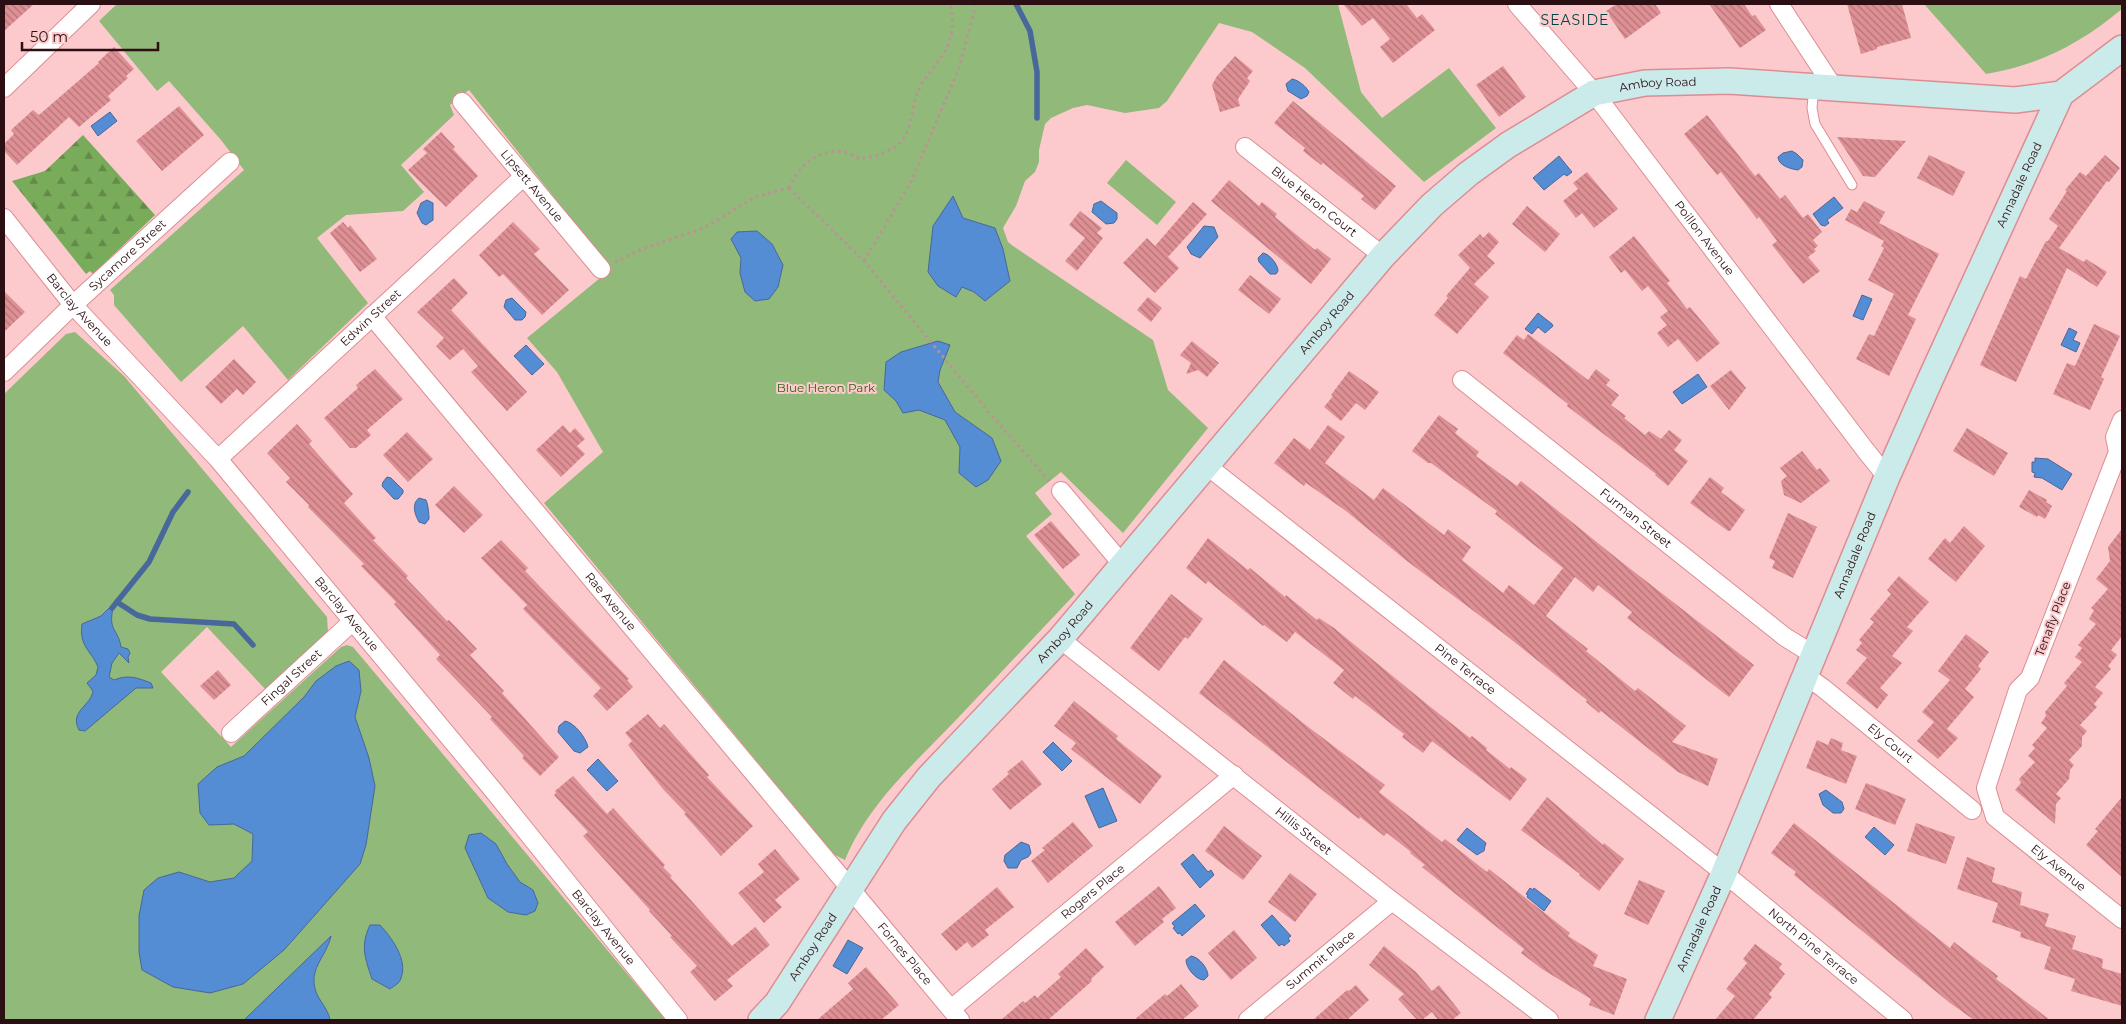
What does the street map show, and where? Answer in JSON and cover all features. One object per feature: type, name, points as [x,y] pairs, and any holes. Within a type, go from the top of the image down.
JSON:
[{"type":"main road","name":"Amboy Road","points":[[761,1020],[777,1003],[894,821],[929,777],[1060,638],[1383,256],[1432,204],[1468,174],[1508,145],[1594,93],[1645,83],[1700,81],[2015,100],[2061,94],[2122,48]]},
{"type":"main road","name":"Annadale Road","points":[[1658,1020],[1724,873],[1887,477],[2061,94]]},
{"type":"street","points":[[4,88],[91,4]]},
{"type":"street","name":"Poillon Avenue","points":[[1517,4],[1594,93],[1887,477]]},
{"type":"street","points":[[1779,4],[1824,87]]},
{"type":"street","name":"Lipsett Avenue","points":[[462,102],[601,269]]},
{"type":"street","name":"Blue Heron Court","points":[[1245,147],[1383,256]]},
{"type":"street","name":"Sycamore Street","points":[[4,372],[72,305],[230,162]]},
{"type":"street","name":"Edwin Street","points":[[218,459],[524,177]]},
{"type":"street","name":"Barclay Avenue","points":[[4,218],[72,305],[218,459],[493,790],[678,1020]]},
{"type":"street","name":"Rae Avenue","points":[[372,316],[850,888]]},
{"type":"street","name":"Furman Street","points":[[1462,380],[1785,637],[1810,666]]},
{"type":"street","name":"Tenafly Place","points":[[1994,817],[1986,788],[2018,690],[2030,678],[2120,453],[2115,437],[2122,420]]},
{"type":"street","name":"Pine Terrace","points":[[1206,465],[1724,873]]},
{"type":"street","points":[[1061,491],[1122,564]]},
{"type":"street","name":"Fingal Street","points":[[231,733],[352,622]]},
{"type":"street","name":"Hillis Street","points":[[1060,638],[1392,901],[1549,1020]]},
{"type":"street","name":"Ely Court","points":[[1810,666],[1823,688],[1972,810]]},
{"type":"street","name":"Rogers Place","points":[[955,1015],[1234,775]]},
{"type":"street","name":"Ely Avenue","points":[[1994,817],[2122,920]]},
{"type":"street","name":"North Pine Terrace","points":[[1724,873],[1903,1020]]},
{"type":"street","name":"Fornes Place","points":[[850,888],[955,1015]]},
{"type":"street","name":"Summit Place","points":[[1248,1020],[1392,901]]},
{"type":"lane","points":[[1824,87],[1812,108],[1815,124],[1852,185]]},
{"type":"path","points":[[789,188],[794,177],[818,156],[840,151],[861,158],[878,155],[895,147],[908,130],[917,94],[925,76],[948,46],[952,26],[950,4]]},
{"type":"path","points":[[864,261],[912,180],[959,68],[976,4]]},
{"type":"path","points":[[789,188],[864,261],[1044,476],[1061,491]]},
{"type":"path","points":[[601,269],[642,249],[704,228],[755,197],[789,188]]},
{"type":"green space","name":"Blue Heron Park","points":[[117,4],[1338,4],[1361,92],[1382,118],[1449,68],[1496,128],[1424,182],[1305,68],[1252,32],[1219,23],[1167,101],[1159,108],[1125,113],[1087,105],[1073,108],[1051,118],[1045,124],[1039,150],[1039,162],[1035,172],[1025,181],[1016,206],[1003,228],[1008,242],[1153,340],[1168,390],[1208,428],[1123,533],[1061,472],[1035,493],[1052,514],[1026,536],[1075,594],[893,786],[866,821],[845,860],[833,854],[544,503],[603,452],[557,372],[527,338],[611,269],[469,90],[450,105],[454,115],[401,165],[424,192],[403,211],[346,215],[317,238],[368,303],[288,380],[243,326],[181,382],[114,305],[114,295],[110,290],[244,170],[221,140],[169,81],[157,91],[99,21]]},
{"type":"green space","points":[[1924,4],[2122,4],[2122,9],[2091,32],[2059,51],[2024,65],[1986,74]]},
{"type":"green space","points":[[83,135],[155,215],[93,274],[90,271],[86,274],[12,181],[45,171]]},
{"type":"green space","points":[[1126,160],[1176,202],[1157,225],[1107,183]]},
{"type":"green space","points":[[75,332],[124,376],[327,617],[328,632],[267,691],[207,627],[161,672],[231,747],[341,647],[347,645],[353,647],[666,1020],[4,1020],[4,394],[66,334]]},
{"type":"water","points":[[1292,79],[1306,88],[1309,92],[1307,96],[1301,99],[1288,91],[1286,84]]},
{"type":"water","points":[[110,112],[117,121],[98,136],[91,126]]},
{"type":"water","points":[[1792,151],[1803,160],[1802,167],[1798,170],[1785,166],[1778,157],[1783,153]]},
{"type":"water","points":[[1559,156],[1572,172],[1567,176],[1564,174],[1544,190],[1533,178]]},
{"type":"water","points":[[953,196],[963,218],[995,228],[1003,249],[1010,281],[985,301],[974,292],[962,287],[956,297],[938,286],[928,272],[933,226]]},
{"type":"water","points":[[1834,197],[1843,208],[1827,220],[1829,223],[1825,226],[1821,225],[1813,214]]},
{"type":"water","points":[[427,200],[433,203],[433,220],[426,225],[422,223],[417,213],[421,203]]},
{"type":"water","points":[[1101,201],[1117,213],[1117,219],[1114,223],[1106,224],[1092,212],[1094,204]]},
{"type":"water","points":[[1204,226],[1214,227],[1218,237],[1200,258],[1191,254],[1187,247]]},
{"type":"water","points":[[757,231],[772,244],[783,265],[778,287],[769,299],[755,301],[745,292],[740,273],[741,258],[731,239],[737,232]]},
{"type":"water","points":[[1263,253],[1268,255],[1275,263],[1278,269],[1276,274],[1270,274],[1259,262],[1258,258]]},
{"type":"water","points":[[1862,295],[1872,299],[1863,320],[1853,316]]},
{"type":"water","points":[[512,298],[526,312],[522,320],[515,320],[504,307],[506,300]]},
{"type":"water","points":[[1538,313],[1553,326],[1545,333],[1538,327],[1532,334],[1525,329]]},
{"type":"water","points":[[2069,328],[2077,332],[2073,340],[2080,343],[2076,352],[2061,345]]},
{"type":"water","points":[[938,341],[950,345],[940,370],[938,382],[955,412],[992,438],[1001,461],[988,480],[976,487],[959,473],[960,447],[945,420],[919,410],[903,413],[896,401],[884,390],[886,362],[901,352]]},
{"type":"water","points":[[526,345],[544,364],[532,375],[514,356]]},
{"type":"water","points":[[1698,374],[1707,387],[1682,404],[1673,392]]},
{"type":"water","points":[[2035,458],[2048,459],[2072,474],[2062,490],[2042,478],[2034,477],[2035,473],[2032,472],[2032,462],[2035,462]]},
{"type":"water","points":[[387,477],[391,478],[403,490],[398,499],[394,499],[382,486]]},
{"type":"water","points":[[419,498],[426,500],[429,512],[429,519],[425,524],[419,522],[415,513],[414,506]]},
{"type":"water","points":[[109,608],[113,608],[112,622],[121,647],[128,649],[130,653],[128,657],[129,663],[119,653],[112,663],[109,677],[114,680],[124,677],[137,678],[151,683],[153,688],[136,688],[85,731],[79,730],[77,718],[89,701],[93,691],[87,683],[96,675],[98,667],[82,638],[82,624],[101,616]]},
{"type":"water","points":[[349,661],[359,670],[361,691],[355,717],[369,758],[375,786],[366,845],[360,864],[284,950],[243,984],[210,993],[173,987],[142,970],[139,952],[139,916],[144,890],[158,878],[179,872],[210,882],[234,878],[252,861],[253,834],[234,824],[209,825],[200,813],[198,784],[217,767],[244,756],[304,697],[316,681],[336,666]]},
{"type":"water","points":[[565,721],[576,728],[587,743],[588,747],[580,753],[574,751],[558,732],[559,726]]},
{"type":"water","points":[[1053,742],[1072,761],[1062,771],[1043,752]]},
{"type":"water","points":[[598,759],[618,781],[607,791],[587,770]]},
{"type":"water","points":[[1103,788],[1117,821],[1099,828],[1085,796]]},
{"type":"water","points":[[1826,790],[1842,802],[1844,809],[1841,813],[1833,813],[1823,805],[1819,794]]},
{"type":"water","points":[[1874,827],[1894,845],[1885,855],[1865,837]]},
{"type":"water","points":[[1467,828],[1486,843],[1484,851],[1477,855],[1457,840]]},
{"type":"water","points":[[481,833],[496,844],[520,882],[533,890],[538,903],[535,911],[526,915],[508,912],[488,898],[465,848],[469,835]]},
{"type":"water","points":[[1021,842],[1029,845],[1031,853],[1028,857],[1021,860],[1017,868],[1008,868],[1004,861],[1005,855]]},
{"type":"water","points":[[1193,854],[1208,872],[1211,870],[1214,875],[1200,888],[1181,864]]},
{"type":"water","points":[[1530,888],[1533,890],[1534,888],[1551,901],[1544,911],[1527,897],[1528,895],[1526,894]]},
{"type":"water","points":[[1195,904],[1205,916],[1182,936],[1173,928],[1175,927],[1172,923]]},
{"type":"water","points":[[1272,915],[1291,936],[1288,938],[1290,941],[1284,946],[1282,944],[1279,946],[1261,925]]},
{"type":"water","points":[[370,925],[380,925],[394,943],[401,957],[403,971],[401,978],[390,989],[372,979],[367,965],[364,946]]},
{"type":"water","points":[[331,936],[314,976],[316,992],[328,1012],[330,1020],[244,1020]]},
{"type":"water","points":[[848,940],[863,948],[847,974],[833,966]]},
{"type":"water","points":[[1191,956],[1197,958],[1205,966],[1208,976],[1204,980],[1195,976],[1188,966],[1186,960]]},
{"type":"building","points":[[4,4],[34,4],[4,31]]},
{"type":"building","points":[[1343,4],[1406,4],[1417,18],[1422,14],[1435,30],[1393,63],[1380,47],[1390,39],[1373,18],[1362,26]]},
{"type":"building","points":[[1617,4],[1655,4],[1661,13],[1625,39],[1606,11]]},
{"type":"building","points":[[1709,4],[1744,4],[1752,16],[1755,15],[1766,30],[1740,48]]},
{"type":"building","points":[[1847,4],[1902,4],[1911,38],[1877,47],[1877,49],[1861,54]]},
{"type":"building","points":[[114,47],[134,69],[126,76],[128,78],[108,96],[111,100],[79,127],[69,117],[17,165],[4,151],[4,144],[14,134],[11,130],[33,110],[39,115],[99,63]]},
{"type":"building","points":[[1235,56],[1253,71],[1247,78],[1250,81],[1238,99],[1240,106],[1220,112],[1212,85],[1217,76]]},
{"type":"building","points":[[1503,66],[1526,97],[1499,117],[1476,85]]},
{"type":"building","points":[[1293,101],[1396,186],[1375,210],[1361,199],[1364,196],[1323,163],[1321,165],[1303,151],[1305,148],[1274,123]]},
{"type":"building","points":[[179,106],[204,135],[162,171],[136,141]]},
{"type":"building","points":[[1707,115],[1755,176],[1759,173],[1780,199],[1785,195],[1803,218],[1808,214],[1822,232],[1813,240],[1818,246],[1814,249],[1816,251],[1808,257],[1820,271],[1803,284],[1772,245],[1777,241],[1759,217],[1757,219],[1721,172],[1717,175],[1684,134]]},
{"type":"building","points":[[441,132],[455,147],[453,149],[478,176],[446,207],[408,170],[427,153],[423,149]]},
{"type":"building","points":[[1837,137],[1906,141],[1875,177],[1863,176]]},
{"type":"building","points":[[1929,155],[1965,172],[1953,196],[1917,178]]},
{"type":"building","points":[[2105,155],[2120,168],[2109,182],[2107,181],[2059,248],[2084,262],[2086,259],[2107,272],[2097,287],[2067,268],[2016,382],[1980,365],[2020,276],[2026,279],[2046,241],[2048,241],[2058,226],[2049,219],[2067,191],[2065,190],[2080,172],[2086,176]]},
{"type":"building","points":[[1587,172],[1618,209],[1594,228],[1582,213],[1576,218],[1563,201],[1578,189],[1573,183]]},
{"type":"building","points":[[1229,180],[1259,206],[1262,202],[1277,214],[1275,217],[1315,250],[1317,248],[1331,259],[1311,284],[1211,201]]},
{"type":"building","points":[[1864,201],[1885,212],[1879,223],[1939,254],[1908,315],[1916,319],[1889,376],[1856,359],[1869,334],[1874,336],[1894,294],[1868,280],[1884,248],[1881,246],[1884,241],[1845,220],[1851,209],[1857,212]]},
{"type":"building","points":[[1193,202],[1207,214],[1168,257],[1179,268],[1155,293],[1123,263],[1147,238],[1155,246]]},
{"type":"building","points":[[1527,206],[1560,234],[1545,252],[1512,224]]},
{"type":"building","points":[[1080,211],[1102,228],[1097,233],[1103,238],[1077,271],[1065,261],[1085,238],[1069,225]]},
{"type":"building","points":[[343,222],[348,228],[350,225],[377,259],[360,272],[330,233]]},
{"type":"building","points":[[513,222],[540,249],[534,254],[569,290],[542,315],[503,274],[499,277],[479,255]]},
{"type":"building","points":[[1489,232],[1499,242],[1487,256],[1495,263],[1474,284],[1489,297],[1457,334],[1434,315],[1448,298],[1446,296],[1470,268],[1458,255],[1480,234],[1483,238]]},
{"type":"building","points":[[1634,236],[1670,281],[1667,283],[1687,309],[1690,307],[1720,343],[1697,362],[1678,339],[1668,347],[1657,333],[1667,325],[1660,317],[1668,311],[1648,286],[1642,291],[1625,270],[1621,273],[1609,257]]},
{"type":"building","points":[[1250,275],[1281,299],[1269,314],[1238,290]]},
{"type":"building","points":[[454,278],[468,293],[451,310],[527,392],[507,411],[471,372],[478,366],[463,349],[450,360],[436,346],[444,338],[417,312]]},
{"type":"building","points":[[4,291],[25,312],[4,332]]},
{"type":"building","points":[[1148,297],[1162,308],[1151,322],[1137,310]]},
{"type":"building","points":[[2094,324],[2120,336],[2101,377],[2104,379],[2090,410],[2053,394],[2067,363],[2075,366]]},
{"type":"building","points":[[1528,334],[1588,380],[1596,369],[1610,380],[1606,385],[1619,395],[1611,405],[1626,416],[1624,418],[1645,435],[1649,431],[1661,439],[1669,430],[1682,440],[1674,450],[1688,461],[1668,486],[1656,474],[1567,406],[1568,404],[1503,353],[1517,335],[1524,340]]},
{"type":"building","points":[[1192,341],[1219,363],[1207,377],[1198,370],[1186,374],[1191,363],[1180,355]]},
{"type":"building","points":[[234,359],[256,382],[243,395],[237,389],[221,404],[205,387]]},
{"type":"building","points":[[375,369],[403,399],[367,430],[371,435],[356,448],[350,448],[324,418],[358,388],[356,385]]},
{"type":"building","points":[[1731,370],[1746,388],[1729,410],[1710,386]]},
{"type":"building","points":[[1349,371],[1379,392],[1365,410],[1356,403],[1341,421],[1324,407]]},
{"type":"building","points":[[1439,415],[1458,429],[1455,433],[1479,452],[1476,456],[1517,486],[1521,481],[1754,665],[1729,697],[1627,618],[1632,612],[1598,585],[1593,592],[1575,577],[1546,616],[1588,649],[1586,651],[1635,691],[1638,688],[1686,726],[1672,742],[1718,759],[1708,786],[1678,772],[1601,711],[1599,713],[1586,702],[1587,700],[1503,633],[1407,561],[1346,511],[1306,483],[1304,486],[1274,463],[1294,438],[1310,450],[1328,425],[1345,437],[1325,463],[1374,500],[1383,488],[1444,535],[1448,529],[1471,547],[1462,560],[1503,593],[1509,585],[1534,605],[1563,568],[1495,514],[1497,511],[1412,451]]},
{"type":"building","points":[[297,424],[312,441],[309,444],[353,494],[344,503],[376,538],[373,540],[408,576],[406,578],[447,621],[449,620],[477,649],[470,655],[504,691],[502,693],[559,757],[540,776],[522,758],[524,756],[490,719],[492,717],[436,659],[440,655],[394,604],[396,602],[361,566],[364,564],[286,482],[290,478],[267,453]]},
{"type":"building","points":[[563,425],[570,433],[575,428],[585,439],[577,446],[585,454],[561,477],[536,450]]},
{"type":"building","points":[[1967,428],[2008,453],[1994,476],[1953,451]]},
{"type":"building","points":[[407,432],[433,459],[408,482],[383,455]]},
{"type":"building","points":[[1802,451],[1817,470],[1820,468],[1830,481],[1801,503],[1784,495],[1781,481],[1787,476],[1780,468]]},
{"type":"building","points":[[1710,477],[1724,488],[1721,492],[1745,510],[1730,531],[1690,503]]},
{"type":"building","points":[[454,486],[483,515],[464,533],[435,505]]},
{"type":"building","points":[[2029,490],[2047,500],[2046,502],[2052,506],[2045,519],[2038,515],[2037,517],[2019,507]]},
{"type":"building","points":[[1788,513],[1817,527],[1793,578],[1772,568],[1775,561],[1769,558]]},
{"type":"building","points":[[1051,521],[1080,555],[1063,569],[1034,535]]},
{"type":"building","points":[[1964,526],[1985,546],[1956,582],[1928,559],[1945,538],[1950,543]]},
{"type":"building","points":[[2122,529],[2122,636],[2111,650],[2117,655],[2108,666],[2111,669],[2095,687],[2103,693],[2094,704],[2097,707],[2080,725],[2087,731],[2082,737],[2082,746],[2069,760],[2074,765],[2070,770],[2069,779],[2056,794],[2061,798],[2056,804],[2055,824],[2015,790],[2021,783],[2019,779],[2035,762],[2028,756],[2035,748],[2032,745],[2047,728],[2041,723],[2046,716],[2045,712],[2067,686],[2064,683],[2082,662],[2075,657],[2082,648],[2078,645],[2096,624],[2089,619],[2094,610],[2091,608],[2108,589],[2096,579],[2110,561],[2108,547]]},
{"type":"building","points":[[1208,538],[1248,570],[1250,568],[1317,620],[1319,618],[1334,628],[1470,738],[1472,736],[1510,769],[1511,767],[1527,779],[1510,801],[1432,741],[1423,753],[1402,737],[1404,734],[1355,696],[1353,699],[1333,683],[1344,670],[1295,632],[1287,642],[1263,626],[1208,581],[1206,584],[1186,568]]},
{"type":"building","points":[[501,540],[528,568],[525,571],[629,679],[627,680],[633,687],[607,711],[593,696],[601,688],[523,609],[527,605],[481,558]]},
{"type":"building","points":[[1899,576],[1929,602],[1907,627],[1913,631],[1892,656],[1902,663],[1880,688],[1888,695],[1877,709],[1846,683],[1867,658],[1856,650],[1862,643],[1859,640],[1874,622],[1870,619],[1891,594],[1887,590]]},
{"type":"building","points":[[1171,594],[1203,619],[1188,639],[1185,637],[1159,671],[1130,648]]},
{"type":"building","points":[[1966,634],[1989,652],[1978,666],[1981,669],[1965,689],[1974,697],[1947,729],[1958,738],[1938,759],[1917,741],[1934,722],[1922,712],[1950,680],[1938,671]]},
{"type":"building","points":[[1224,660],[1385,785],[1379,792],[1442,842],[1445,839],[1487,872],[1489,869],[1570,933],[1568,936],[1598,955],[1593,966],[1627,979],[1614,1015],[1589,1005],[1591,999],[1542,969],[1521,953],[1524,949],[1422,867],[1425,865],[1411,852],[1387,833],[1384,836],[1360,817],[1359,819],[1199,693]]},
{"type":"building","points":[[218,670],[231,685],[214,700],[200,686]]},
{"type":"building","points":[[1074,701],[1118,736],[1116,739],[1162,776],[1140,804],[1071,749],[1076,743],[1054,726]]},
{"type":"building","points":[[648,714],[660,728],[664,724],[709,775],[707,777],[753,826],[721,856],[628,745],[632,741],[625,733]]},
{"type":"building","points":[[1831,738],[1843,743],[1841,750],[1857,756],[1846,784],[1806,768],[1817,740],[1828,745]]},
{"type":"building","points":[[1022,760],[1042,784],[1010,810],[992,789],[1009,774],[1007,772]]},
{"type":"building","points":[[573,776],[607,814],[613,808],[665,865],[663,867],[672,876],[670,877],[732,946],[755,927],[770,945],[727,980],[733,986],[715,1001],[690,972],[697,966],[670,937],[672,936],[650,910],[583,836],[588,832],[554,795],[555,791]]},
{"type":"building","points":[[1866,783],[1906,799],[1895,825],[1855,809]]},
{"type":"building","points":[[1547,797],[1603,845],[1604,843],[1624,859],[1599,891],[1580,874],[1521,830]]},
{"type":"building","points":[[2122,797],[2122,877],[2086,845],[2098,831],[2095,829]]},
{"type":"building","points":[[1073,822],[1093,846],[1048,883],[1031,861],[1045,850],[1042,848]]},
{"type":"building","points":[[1794,823],[1950,948],[1954,942],[1998,976],[1996,979],[2050,1020],[1974,1020],[1950,1003],[1794,875],[1796,872],[1771,853]]},
{"type":"building","points":[[1916,823],[1955,837],[1946,864],[1907,851]]},
{"type":"building","points":[[1224,826],[1262,856],[1243,880],[1205,851]]},
{"type":"building","points":[[775,849],[800,879],[775,900],[782,907],[764,923],[738,893],[764,872],[758,864]]},
{"type":"building","points":[[1967,857],[1995,868],[1992,882],[2022,892],[2020,905],[2049,914],[2045,926],[2076,936],[2072,949],[2103,959],[2102,968],[2122,974],[2122,1006],[2071,991],[2075,979],[2044,969],[2051,947],[2020,937],[2021,932],[1992,922],[1998,903],[1957,889]]},
{"type":"building","points":[[1290,873],[1317,894],[1295,922],[1268,902]]},
{"type":"building","points":[[1639,880],[1665,891],[1648,925],[1624,914]]},
{"type":"building","points":[[1159,886],[1176,908],[1162,919],[1164,922],[1135,946],[1115,922]]},
{"type":"building","points":[[997,887],[1014,907],[985,930],[989,935],[972,948],[967,942],[956,951],[941,934]]},
{"type":"building","points":[[1234,930],[1257,958],[1231,980],[1208,953]]},
{"type":"building","points":[[1755,944],[1782,964],[1779,968],[1785,974],[1769,994],[1772,997],[1753,1020],[1715,1020],[1735,996],[1726,989],[1747,963],[1743,959]]},
{"type":"building","points":[[1384,946],[1416,972],[1432,991],[1439,985],[1461,1013],[1452,1020],[1438,1020],[1432,1012],[1422,1020],[1417,1020],[1398,999],[1404,994],[1369,965]]},
{"type":"building","points":[[1086,948],[1104,967],[1091,979],[1092,981],[1048,1020],[1001,1020],[1023,1001],[1025,1003],[1035,995],[1037,998],[1061,977],[1058,974]]},
{"type":"building","points":[[866,967],[899,1005],[881,1020],[817,1020],[853,989],[848,983]]},
{"type":"building","points":[[1181,984],[1199,1006],[1182,1020],[1134,1020],[1165,994],[1167,996]]},
{"type":"building","points":[[1356,985],[1369,1000],[1347,1020],[1313,1020],[1347,990],[1349,991]]},
{"type":"waterway","points":[[1016,4],[1030,31],[1037,72],[1037,118]]},
{"type":"waterway","points":[[112,608],[149,562],[173,512],[188,492]]},
{"type":"waterway","points":[[117,602],[137,615],[150,619],[234,624],[253,645]]},
{"type":"district","name":"SEASIDE","points":[[1575,20]]}]
